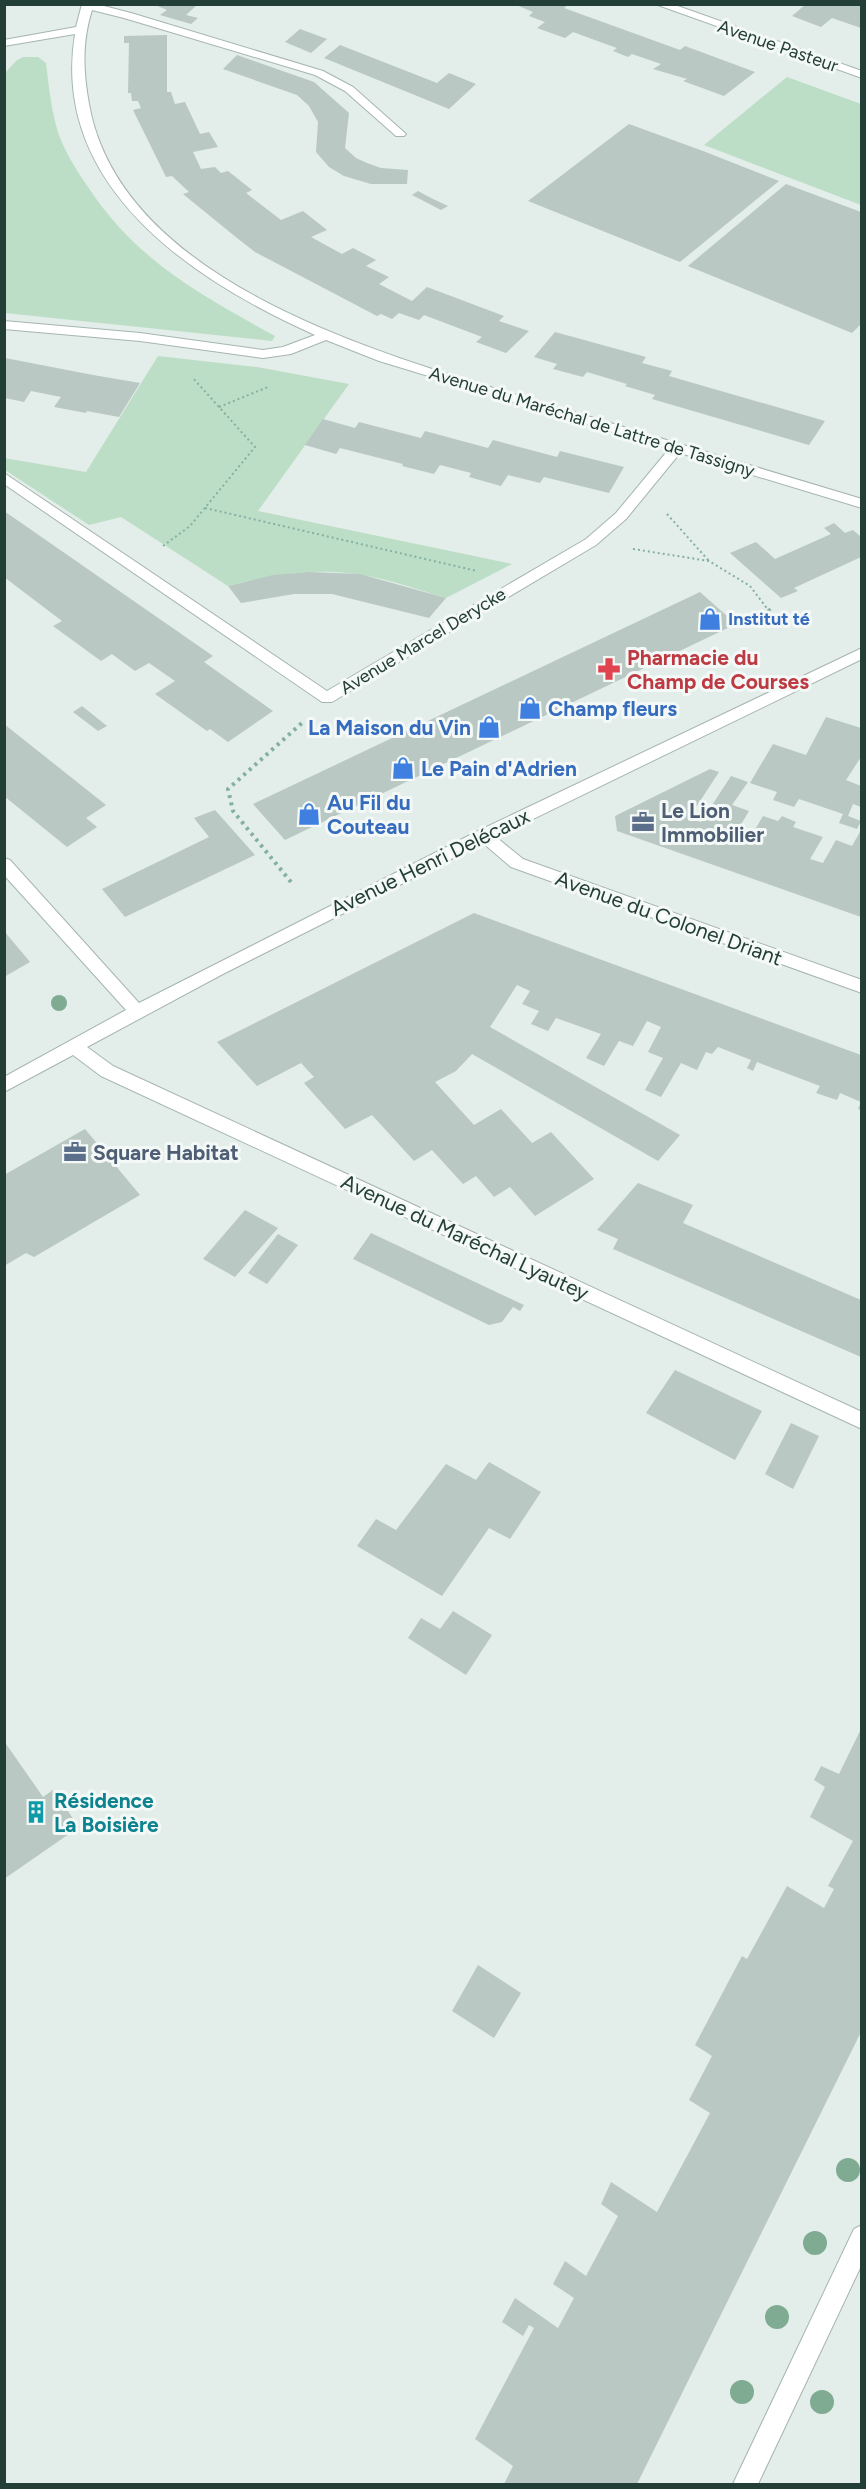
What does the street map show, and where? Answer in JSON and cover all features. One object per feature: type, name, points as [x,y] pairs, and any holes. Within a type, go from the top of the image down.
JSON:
[{"type":"street","name":"Avenue Pasteur","points":[[660,4],[861,75]]},
{"type":"street","name":"Avenue du Maréchal de Lattre de Tassigny","points":[[88,5],[82,29],[78,73],[84,123],[98,157],[123,194],[158,232],[205,270],[254,300],[324,336],[418,369],[861,504]]},
{"type":"street","points":[[88,5],[319,73],[349,90],[400,134]]},
{"type":"street","points":[[7,45],[82,29]]},
{"type":"street","points":[[4,325],[274,353],[286,351],[324,336]]},
{"type":"street","name":"Avenue Marcel Derycke","points":[[4,477],[327,698],[591,542],[621,516],[677,448]]},
{"type":"street","name":"Avenue Henri Delécaux","points":[[4,1084],[136,1010],[484,835],[861,653]]},
{"type":"street","name":"Avenue du Colonel Driant","points":[[484,835],[517,863],[861,987]]},
{"type":"street","points":[[4,864],[136,1010]]},
{"type":"street","name":"Avenue du Maréchal Lyautey","points":[[73,1046],[107,1071],[861,1421]]},
{"type":"street","points":[[745,2484],[861,2237]]},
{"type":"path","points":[[131,564],[165,545],[190,526],[255,447],[175,358],[163,340]]},
{"type":"path","points":[[219,407],[269,387]]},
{"type":"path","points":[[644,489],[709,561],[750,586],[782,627]]},
{"type":"path","points":[[205,508],[522,583]]},
{"type":"path","points":[[591,542],[709,561]]},
{"type":"path","points":[[291,882],[233,811],[228,789],[327,698]]},
{"type":"green space","points":[[23,57],[38,57],[46,63],[56,126],[68,155],[107,213],[127,236],[171,274],[275,336],[272,341],[5,313],[5,73]]},
{"type":"green space","points":[[787,77],[861,104],[861,205],[704,145]]},
{"type":"green space","points":[[158,356],[257,367],[349,384],[258,511],[512,564],[446,598],[383,579],[328,572],[278,576],[228,586],[121,517],[89,525],[5,470],[4,458],[86,472]]},
{"type":"building","points":[[153,4],[198,4],[186,15],[198,18],[191,24],[160,15],[167,10]]},
{"type":"building","points":[[514,4],[569,4],[564,8],[680,50],[685,46],[755,72],[724,96],[683,81],[687,79],[653,69],[661,64],[632,54],[628,57],[613,51],[617,48],[573,32],[565,38],[537,28],[545,22],[529,16],[533,12]]},
{"type":"building","points":[[806,4],[861,4],[861,28],[832,18],[821,27],[792,16]]},
{"type":"building","points":[[300,29],[327,39],[311,53],[285,42]]},
{"type":"building","points":[[167,35],[167,92],[171,92],[175,104],[185,102],[200,134],[209,132],[218,147],[193,152],[201,169],[215,167],[221,173],[228,171],[252,190],[246,193],[281,220],[303,211],[327,230],[311,237],[342,254],[353,248],[376,260],[366,266],[389,277],[379,284],[412,301],[427,287],[504,316],[499,321],[529,331],[506,353],[476,342],[482,337],[424,315],[419,320],[399,313],[392,319],[381,314],[377,316],[255,252],[183,194],[189,192],[172,176],[166,177],[133,110],[141,108],[138,101],[132,101],[131,93],[128,93],[129,43],[124,43],[124,36]]},
{"type":"building","points":[[340,45],[437,83],[449,73],[476,84],[449,109],[324,58]]},
{"type":"building","points":[[237,55],[314,82],[349,113],[345,148],[356,158],[381,168],[408,170],[407,184],[371,184],[344,176],[329,167],[316,152],[318,122],[309,106],[297,95],[223,69]]},
{"type":"building","points":[[629,124],[779,181],[680,262],[528,201]]},
{"type":"building","points":[[786,184],[861,212],[861,324],[852,333],[688,266]]},
{"type":"building","points":[[418,191],[448,206],[441,210],[412,195]]},
{"type":"building","points":[[555,332],[646,357],[642,363],[672,371],[669,376],[825,421],[809,445],[652,399],[655,395],[587,372],[583,377],[553,369],[557,364],[534,357]]},
{"type":"building","points":[[5,358],[140,383],[119,417],[54,407],[61,397],[31,391],[24,402],[5,398]]},
{"type":"building","points":[[323,419],[355,428],[359,422],[421,438],[425,431],[488,448],[493,440],[557,457],[560,451],[624,467],[609,493],[544,477],[540,483],[508,475],[501,486],[469,477],[471,473],[440,465],[434,474],[340,448],[336,454],[305,445]]},
{"type":"building","points":[[4,511],[213,656],[204,662],[273,711],[228,742],[210,729],[207,731],[155,694],[175,681],[149,663],[135,671],[112,654],[101,661],[53,626],[62,621],[4,577]]},
{"type":"building","points":[[834,523],[845,533],[853,530],[861,537],[861,557],[794,588],[798,591],[781,598],[730,553],[756,542],[775,559],[831,534],[824,528]]},
{"type":"building","points":[[308,572],[360,574],[446,598],[429,618],[332,594],[294,594],[241,603],[228,586],[273,575]]},
{"type":"building","points":[[700,592],[736,624],[285,840],[253,804]]},
{"type":"building","points":[[82,706],[107,726],[98,731],[73,712]]},
{"type":"building","points":[[826,717],[861,728],[861,757],[846,780],[861,786],[861,807],[853,804],[848,816],[861,821],[857,829],[839,823],[843,814],[799,799],[794,807],[773,800],[777,792],[750,783],[773,744],[806,755]]},
{"type":"building","points":[[4,724],[106,805],[86,818],[97,827],[67,847],[4,796]]},
{"type":"building","points":[[710,769],[719,772],[689,818],[701,822],[731,776],[748,782],[732,805],[749,811],[736,833],[750,838],[763,816],[778,821],[782,816],[796,822],[793,827],[823,837],[810,859],[823,863],[836,840],[852,846],[861,830],[861,917],[617,831],[615,816]]},
{"type":"building","points":[[215,810],[255,855],[125,917],[102,889],[209,837],[194,818]]},
{"type":"building","points":[[474,913],[861,1055],[861,1102],[840,1093],[837,1100],[816,1093],[820,1086],[757,1062],[753,1071],[747,1068],[751,1060],[718,1047],[712,1054],[706,1052],[697,1070],[681,1063],[661,1097],[645,1090],[663,1058],[648,1052],[661,1027],[647,1021],[633,1046],[619,1041],[604,1066],[586,1058],[601,1034],[556,1018],[548,1031],[531,1024],[539,1011],[522,1004],[530,991],[517,985],[490,1027],[680,1135],[658,1161],[472,1054],[456,1071],[435,1082],[474,1125],[501,1109],[532,1143],[551,1132],[594,1179],[535,1216],[510,1187],[494,1197],[476,1176],[463,1184],[432,1150],[414,1161],[372,1115],[345,1129],[304,1083],[314,1077],[301,1063],[257,1086],[217,1042]]},
{"type":"building","points":[[4,931],[30,962],[4,977]]},
{"type":"building","points":[[85,1129],[140,1195],[34,1257],[26,1253],[4,1266],[4,1175]]},
{"type":"building","points":[[638,1183],[693,1205],[683,1223],[861,1300],[861,1357],[613,1249],[618,1239],[597,1230]]},
{"type":"building","points":[[245,1210],[278,1228],[235,1277],[203,1259]]},
{"type":"building","points":[[371,1233],[524,1305],[520,1311],[513,1307],[502,1322],[489,1325],[353,1259]]},
{"type":"building","points":[[278,1234],[298,1245],[267,1284],[248,1273]]},
{"type":"building","points":[[675,1370],[762,1411],[735,1460],[646,1413]]},
{"type":"building","points":[[791,1423],[819,1436],[793,1489],[765,1474]]},
{"type":"building","points":[[489,1462],[541,1492],[510,1539],[489,1528],[442,1596],[357,1546],[376,1519],[396,1530],[446,1464],[476,1480]]},
{"type":"building","points":[[453,1611],[492,1635],[466,1675],[408,1638],[421,1618],[440,1629]]},
{"type":"building","points":[[860,1731],[861,2032],[637,2484],[504,2484],[513,2466],[475,2439],[534,2328],[529,2325],[523,2336],[502,2322],[515,2298],[558,2328],[574,2298],[553,2284],[565,2261],[586,2276],[618,2216],[601,2204],[611,2182],[657,2212],[710,2113],[689,2100],[712,2056],[695,2045],[742,1956],[747,1959],[787,1886],[824,1908],[834,1889],[828,1886],[853,1841],[810,1817],[825,1787],[814,1780],[821,1766],[839,1774]]},
{"type":"building","name":"Résidence La Boisière","points":[[4,1741],[43,1797],[53,1790],[79,1827],[4,1879]]},
{"type":"building","points":[[478,1965],[521,1993],[494,2038],[452,2011]]},
{"type":"place","name":"Institut té","points":[[710,619]]},
{"type":"place","name":"Pharmacie du Champ de Courses","points":[[609,669]]},
{"type":"place","name":"Champ fleurs","points":[[530,708]]},
{"type":"place","name":"La Maison du Vin","points":[[489,727]]},
{"type":"place","name":"Le Pain d'Adrien","points":[[403,768]]},
{"type":"place","name":"Au Fil du Couteau","points":[[309,814]]},
{"type":"place","name":"Le Lion Immobilier","points":[[643,822]]},
{"type":"place","name":"Square Habitat","points":[[75,1152]]},
{"type":"place","name":"Résidence La Boisière","points":[[36,1812]]}]
